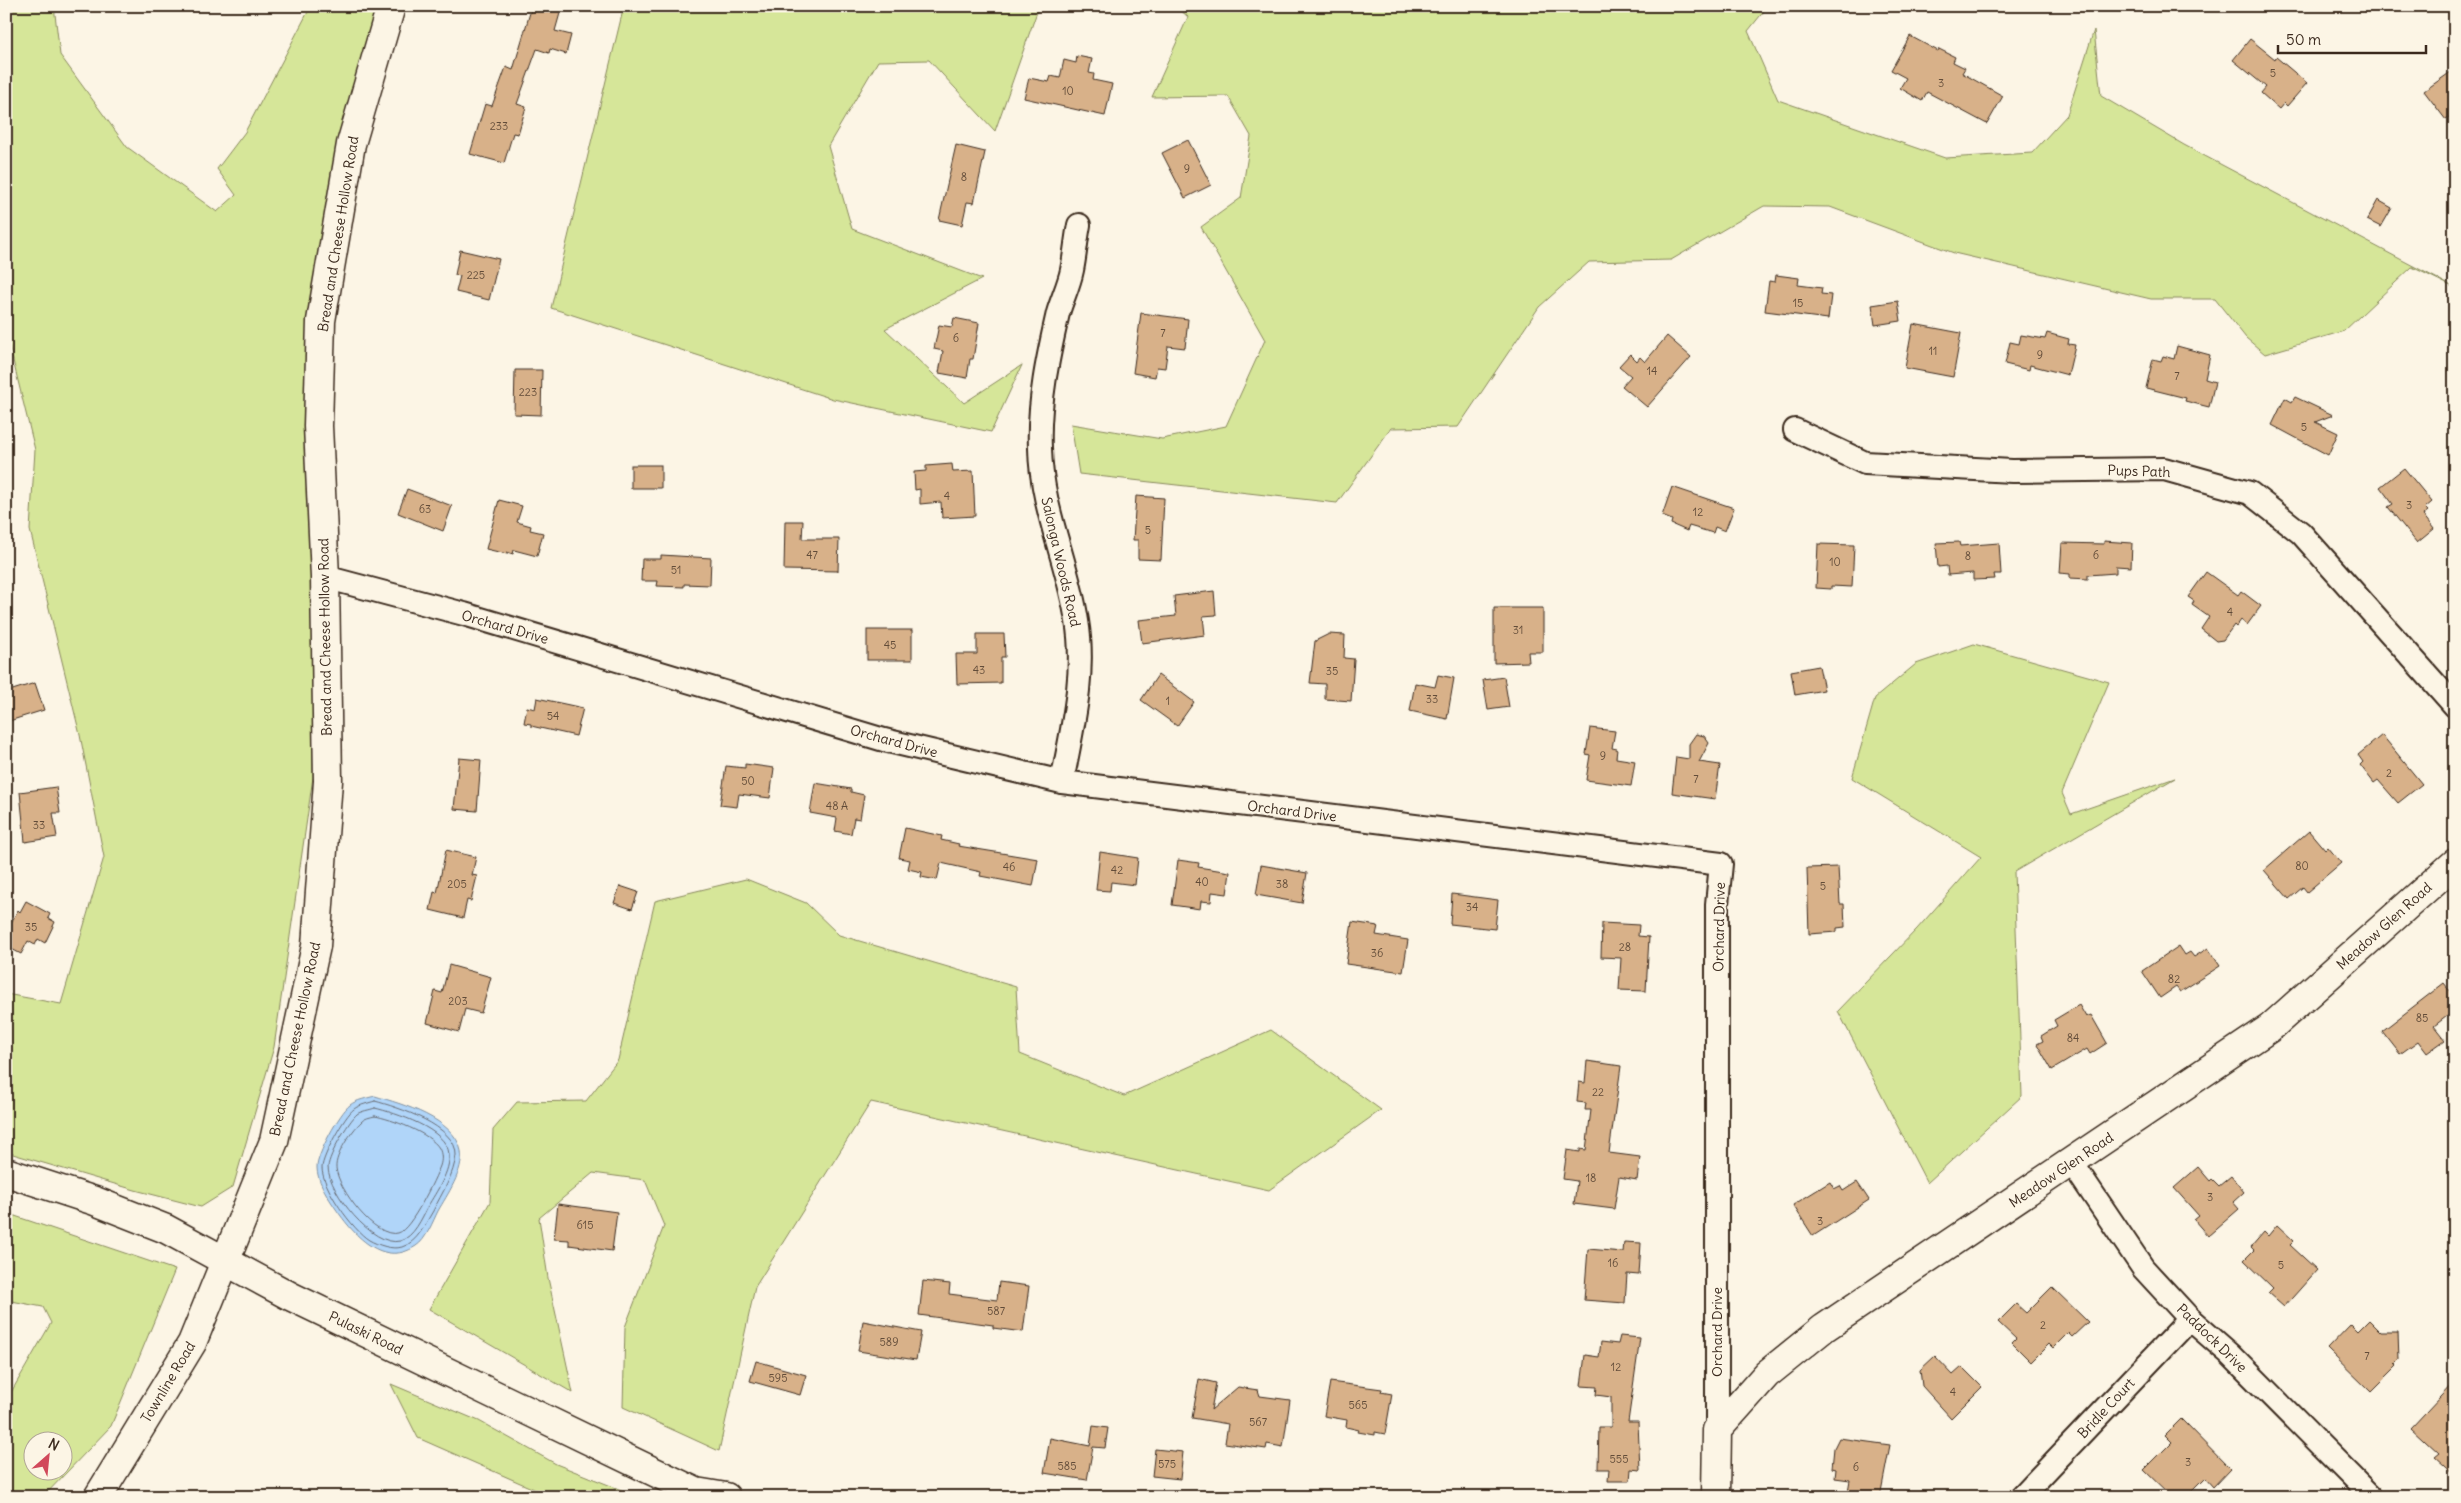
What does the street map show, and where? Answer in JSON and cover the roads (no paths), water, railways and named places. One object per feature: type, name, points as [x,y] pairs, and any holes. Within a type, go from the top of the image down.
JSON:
[{"type":"main road","name":"Bread and Cheese Hollow Road","points":[[225,1262],[274,1141],[316,946],[328,781],[324,577],[318,426],[321,320],[351,144],[391,6]]},
{"type":"main road","name":"Meadow Glen Road","points":[[1717,1430],[1767,1374],[1824,1328],[2072,1163],[2270,1028],[2455,863]]},
{"type":"main road","name":"Pulaski Road","points":[[6,1172],[94,1201],[166,1229],[290,1296],[696,1492],[726,1497]]},
{"type":"main road","name":"Townline Road","points":[[98,1497],[192,1343],[225,1262]]},
{"type":"main road","points":[[1716,1497],[1717,1430]]},
{"type":"street","name":"Salonga Woods Road","points":[[1062,782],[1074,717],[1080,668],[1077,622],[1064,563],[1046,502],[1040,448],[1044,382],[1059,312],[1072,270],[1079,225]]},
{"type":"street","name":"Pups Path","points":[[1795,430],[1866,463],[2012,471],[2164,469],[2250,493],[2301,533],[2455,706]]},
{"type":"street","name":"Orchard Drive","points":[[324,577],[464,614],[884,740],[1062,782],[1721,864],[1717,904],[1717,1430]]},
{"type":"street","name":"Paddock Drive","points":[[2072,1163],[2144,1268],[2190,1319],[2230,1354],[2372,1497]]},
{"type":"street","name":"Bridle Court","points":[[2021,1497],[2190,1319]]},
{"type":"water","points":[[375,1096],[412,1108],[438,1122],[449,1130],[457,1140],[461,1151],[460,1167],[457,1175],[429,1230],[420,1243],[403,1252],[390,1253],[378,1250],[357,1234],[339,1213],[322,1186],[317,1172],[320,1154],[324,1145],[346,1109],[355,1102]]}]
